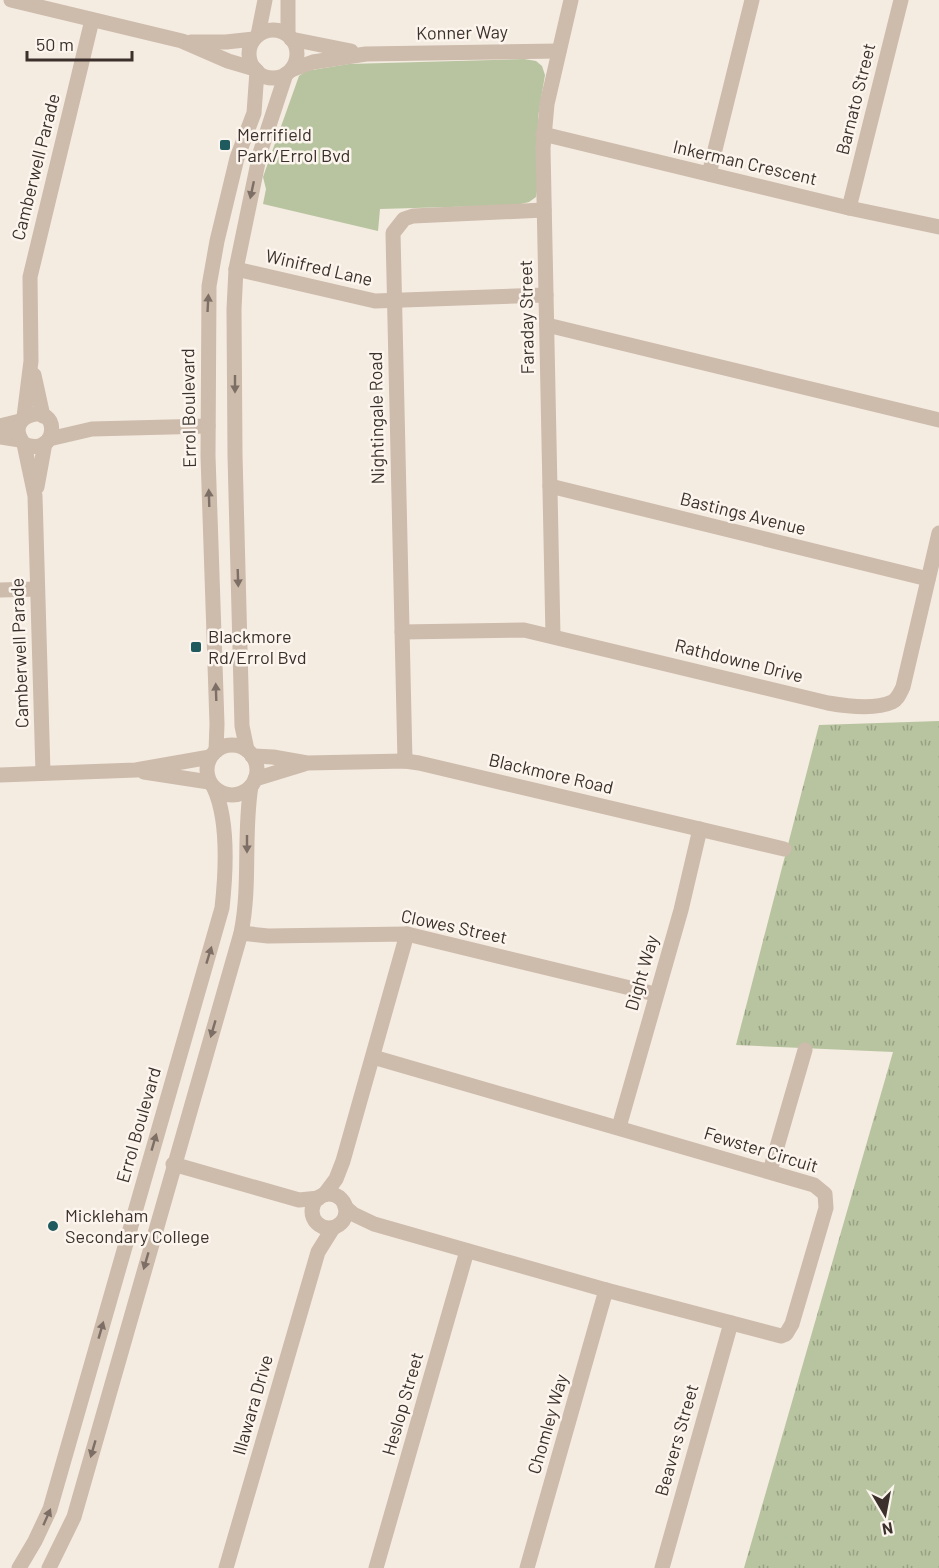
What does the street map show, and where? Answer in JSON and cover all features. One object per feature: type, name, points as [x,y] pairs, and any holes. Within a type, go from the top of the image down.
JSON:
[{"type":"street","points":[[11,0],[182,41],[271,77],[288,72]]},
{"type":"street","points":[[256,70],[249,54],[256,37],[265,0]]},
{"type":"street","points":[[49,1568],[74,1517],[173,1164],[241,933],[247,890],[247,810],[257,772],[242,726],[235,455],[236,269],[260,153],[288,72],[295,64],[297,51],[290,37],[288,0]]},
{"type":"street","name":"Faraday Street","points":[[553,636],[543,134],[547,104],[571,0]]},
{"type":"street","points":[[709,174],[752,0]]},
{"type":"street","name":"Barnato Street","points":[[849,208],[901,0]]},
{"type":"street","name":"Camberwell Parade","points":[[22,419],[31,361],[30,277],[92,20]]},
{"type":"street","points":[[182,41],[226,42],[256,37],[269,31],[279,31],[290,37]]},
{"type":"street","name":"Konner Way","points":[[290,37],[316,45],[366,54]]},
{"type":"street","name":"Konner Way","points":[[288,72],[313,62],[366,54],[559,51]]},
{"type":"street","name":"Errol Boulevard","points":[[213,754],[217,724],[208,426],[208,286],[237,158],[254,113],[256,70]]},
{"type":"street","name":"Inkerman Crescent","points":[[543,134],[849,208],[939,227]]},
{"type":"street","name":"Nightingale Road","points":[[405,761],[392,241],[398,225],[404,219],[413,216],[544,210]]},
{"type":"street","name":"Winifred Lane","points":[[236,269],[363,300],[394,301],[546,295]]},
{"type":"street","points":[[547,325],[939,420]]},
{"type":"street","name":"Camberwell Parade","points":[[31,361],[45,417]]},
{"type":"street","points":[[0,426],[33,413],[92,429]]},
{"type":"street","points":[[45,417],[51,429],[47,441]]},
{"type":"street","points":[[22,419],[17,429],[22,442]]},
{"type":"street","points":[[0,437],[35,447],[47,441],[92,429],[208,426]]},
{"type":"street","name":"Camberwell Parade","points":[[35,496],[47,441]]},
{"type":"street","name":"Camberwell Parade","points":[[22,442],[35,496],[43,773]]},
{"type":"street","name":"Bastings Avenue","points":[[549,486],[928,579]]},
{"type":"street","name":"Rathdowne Drive","points":[[402,632],[524,630],[828,703],[849,706],[879,705],[892,702],[899,697],[903,687],[939,533]]},
{"type":"street","points":[[0,591],[37,589]]},
{"type":"street","points":[[0,775],[136,770],[213,754],[232,746],[250,753]]},
{"type":"street","name":"Blackmore Road","points":[[250,753],[307,763],[405,761],[784,849]]},
{"type":"street","points":[[213,754],[207,774],[212,785],[221,793],[237,795],[253,783]]},
{"type":"street","name":"Blackmore Road","points":[[253,783],[307,763]]},
{"type":"street","points":[[136,770],[212,785]]},
{"type":"street","name":"Errol Boulevard","points":[[19,1568],[50,1509],[222,908],[225,881],[224,846],[220,801],[212,785]]},
{"type":"street","name":"Dight Way","points":[[619,1127],[655,994],[681,910],[700,828]]},
{"type":"street","name":"Clowes Street","points":[[241,933],[268,936],[407,934],[655,994]]},
{"type":"street","points":[[315,1221],[313,1207],[336,1179],[343,1161],[407,934]]},
{"type":"street","points":[[770,1171],[805,1050]]},
{"type":"street","name":"Fewster Circuit","points":[[335,1227],[358,1221],[374,1224],[606,1290],[781,1336],[790,1330],[826,1208],[827,1201],[821,1189],[770,1171],[373,1057]]},
{"type":"street","points":[[274,1193],[297,1204],[321,1227],[335,1227],[344,1217],[340,1180],[343,1161]]},
{"type":"street","points":[[173,1164],[299,1200],[334,1196],[344,1204]]},
{"type":"street","name":"Fewster Circuit","points":[[344,1204],[353,1214],[374,1224]]},
{"type":"street","name":"Illawara Drive","points":[[226,1568],[318,1252],[319,1238],[315,1221]]},
{"type":"street","name":"Illawara Drive","points":[[318,1252],[335,1227]]},
{"type":"street","name":"Heslop Street","points":[[376,1568],[467,1251]]},
{"type":"street","name":"Chomley Way","points":[[527,1568],[606,1290]]},
{"type":"street","name":"Beavers Street","points":[[662,1568],[731,1323]]},
{"type":"green space","points":[[524,59],[536,61],[542,66],[545,75],[538,117],[538,185],[536,197],[529,202],[517,205],[380,209],[378,231],[263,204],[266,189],[263,177],[299,76],[306,71],[349,64]]},
{"type":"green space","points":[[939,721],[939,1568],[744,1568],[893,1052],[736,1045],[819,725]]},
{"type":"place","name":"Merrifield Park/Errol Bvd","points":[[225,145]]},
{"type":"place","name":"Blackmore Rd/Errol Bvd","points":[[196,647]]},
{"type":"place","name":"Mickleham Secondary College","points":[[53,1226]]}]
